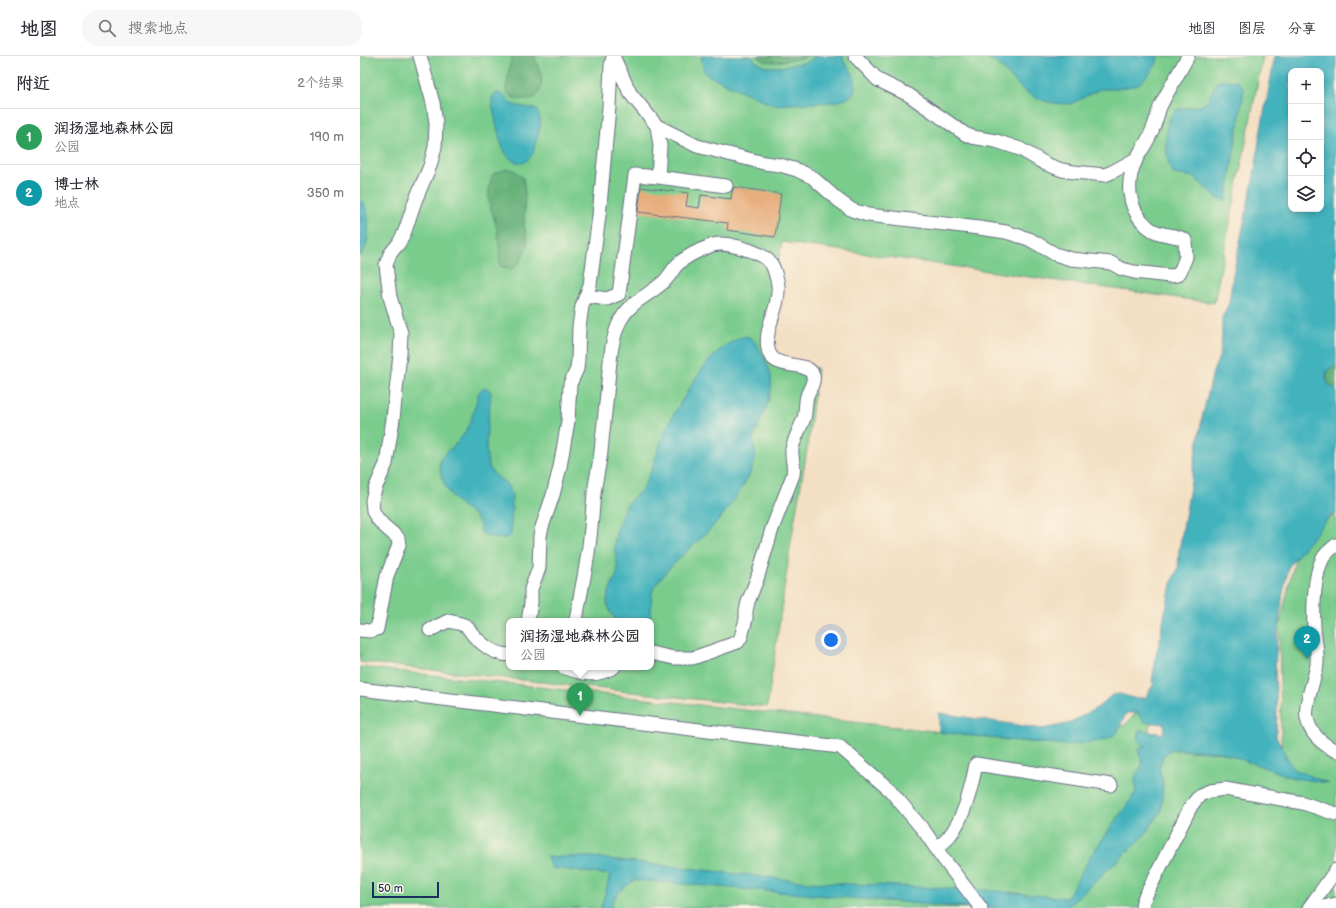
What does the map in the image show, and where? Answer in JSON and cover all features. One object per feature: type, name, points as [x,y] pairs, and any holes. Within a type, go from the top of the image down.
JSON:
[{"type":"lane","points":[[360,630],[370,631],[377,629],[387,576],[400,545],[398,538],[376,518],[373,511],[372,500],[386,464],[393,419],[400,354],[401,333],[390,297],[386,265],[390,254],[399,243],[405,231],[415,201],[430,166],[435,147],[436,124],[433,103],[420,56]]},
{"type":"lane","points":[[613,56],[630,93],[657,126],[697,146],[797,170],[812,177],[852,210],[868,215],[1006,232],[1029,239],[1055,254],[1071,259],[1111,263],[1122,269],[1134,272],[1170,276],[1177,275],[1180,272],[1186,256],[1185,240],[1180,237],[1157,233],[1148,227],[1136,211],[1131,201],[1129,190],[1132,171],[1136,159],[1144,148],[1151,134],[1161,106],[1188,56]]},
{"type":"lane","points":[[528,618],[531,603],[531,589],[539,568],[540,536],[553,496],[568,422],[570,384],[577,369],[579,327],[582,306],[590,285],[599,216],[609,108],[611,64],[613,56]]},
{"type":"lane","points":[[855,56],[878,80],[909,95],[964,134],[972,137],[996,141],[1020,149],[1046,164],[1062,170],[1105,175],[1136,159]]},
{"type":"lane","points":[[657,126],[660,146],[658,178]]},
{"type":"lane","points":[[619,294],[635,175],[726,186]]},
{"type":"lane","points":[[577,618],[591,535],[594,493],[601,455],[610,360],[616,330],[621,319],[627,309],[661,284],[686,257],[713,245],[720,244],[731,245],[762,255],[774,268],[778,286],[776,307],[770,322],[768,333],[768,352],[772,358],[778,362],[804,368],[810,371],[813,375],[813,381],[807,396],[804,416],[792,450],[795,468],[772,529],[757,579],[748,602],[746,619],[738,642],[693,658],[674,658],[654,654]]},
{"type":"lane","points":[[586,296],[607,299],[619,294]]},
{"type":"lane","points":[[619,294],[632,305]]},
{"type":"lane","points":[[1336,545],[1323,558],[1319,567],[1313,604],[1317,662],[1315,676],[1306,706],[1307,718],[1311,731],[1319,740],[1336,751]]},
{"type":"lane","points":[[430,630],[448,621],[458,623],[467,627],[472,635],[490,650],[506,655]]},
{"type":"lane","points":[[579,670],[589,674],[604,673],[609,670]]},
{"type":"lane","points":[[360,689],[840,747],[890,790],[925,832],[981,908]]},
{"type":"lane","points":[[936,847],[948,839],[962,816],[976,764],[1111,785]]},
{"type":"lane","points":[[1142,908],[1149,890],[1191,806],[1200,795],[1210,791],[1225,789],[1303,802],[1336,814]]},
{"type":"lane","points":[[1309,908],[1336,870]]},
{"type":"lane","points":[[1319,908],[1336,904]]},
{"type":"green space","points":[[360,56],[1263,56],[1214,303],[782,242],[766,322],[769,357],[817,368],[808,444],[792,535],[767,707],[360,662]]},
{"type":"green space","points":[[511,56],[536,56],[535,59],[541,74],[541,84],[535,98],[516,98],[512,97],[506,91],[512,58]]},
{"type":"green space","points":[[758,56],[806,56],[804,58],[775,62],[763,61]]},
{"type":"green space","points":[[506,169],[514,170],[523,178],[525,193],[524,224],[528,244],[520,262],[511,269],[500,266],[497,229],[489,202],[490,183],[493,174]]},
{"type":"green space","points":[[1336,365],[1336,389],[1329,384],[1327,380],[1327,373]]},
{"type":"green space","points":[[1331,517],[1336,517],[1336,908],[360,908],[360,667],[1040,743],[1100,736],[1126,724],[1138,711],[1151,721],[1147,738],[1157,749],[1224,753],[1282,772],[1279,627],[1299,543]]},
{"type":"water","points":[[701,56],[752,56],[755,61],[766,67],[780,67],[807,62],[817,56],[843,56],[843,60],[853,74],[855,88],[853,94],[846,99],[834,102],[773,105],[707,75],[703,68]]},
{"type":"water","points":[[981,56],[1158,56],[1157,63],[1150,73],[1138,85],[1117,89],[1100,89],[1071,104],[1052,103],[1038,99],[1023,90],[997,63]]},
{"type":"water","points":[[1275,56],[1336,56],[1336,365],[1328,370],[1326,379],[1330,386],[1336,389],[1336,515],[1330,516],[1289,566],[1283,593],[1277,636],[1275,671],[1277,710],[1276,737],[1293,769],[1328,783],[1294,778],[1221,752],[1172,749],[1164,755],[1159,767],[1163,784],[1161,811],[1144,836],[1066,908],[985,908],[934,905],[635,880],[623,888],[617,895],[611,908],[601,908],[610,875],[551,868],[547,857],[591,857],[807,882],[985,890],[1067,898],[1090,857],[1136,792],[1135,777],[1142,765],[1142,759],[1138,749],[1146,747],[1138,740],[1139,730],[1163,734],[1165,724],[1144,722],[1138,713],[1126,713],[1117,733],[1107,739],[1069,745],[939,732],[939,713],[1043,729],[1067,724],[1097,708],[1112,695],[1120,694],[1133,698],[1147,698],[1147,694],[1154,684],[1152,682],[1161,630],[1172,582],[1178,569],[1179,551],[1202,418],[1213,372],[1220,354],[1222,318],[1229,303],[1233,275],[1256,165],[1259,140]]},
{"type":"water","points":[[1223,80],[1237,81],[1244,89],[1226,201],[1217,198],[1194,177],[1173,174],[1168,160],[1166,140],[1168,122],[1172,115],[1177,110],[1197,107],[1207,102],[1216,83]]},
{"type":"water","points":[[496,93],[502,94],[513,105],[536,109],[540,117],[539,133],[534,152],[530,158],[523,163],[512,160],[503,148],[492,102],[493,96]]},
{"type":"water","points":[[360,200],[366,208],[368,237],[367,244],[360,257]]},
{"type":"water","points":[[746,336],[754,342],[769,368],[771,381],[767,404],[753,441],[755,460],[747,480],[717,522],[700,540],[672,565],[653,588],[649,618],[614,618],[607,602],[608,595],[618,571],[614,549],[617,529],[625,507],[644,487],[667,426],[689,389],[709,361],[735,340]]},
{"type":"water","points":[[487,388],[491,392],[486,440],[487,458],[491,470],[507,485],[512,494],[511,535],[501,539],[482,534],[476,518],[450,494],[446,488],[440,467],[440,459],[458,441],[467,429],[479,392],[482,389]]},
{"type":"building","points":[[641,187],[688,193],[686,206],[699,208],[701,195],[731,199],[734,187],[781,194],[775,237],[727,230],[728,223],[638,212]]},
{"type":"place","name":"博士林","points":[[1307,659]]},
{"type":"place","name":"润扬湿地森林公园","points":[[580,716]]}]
